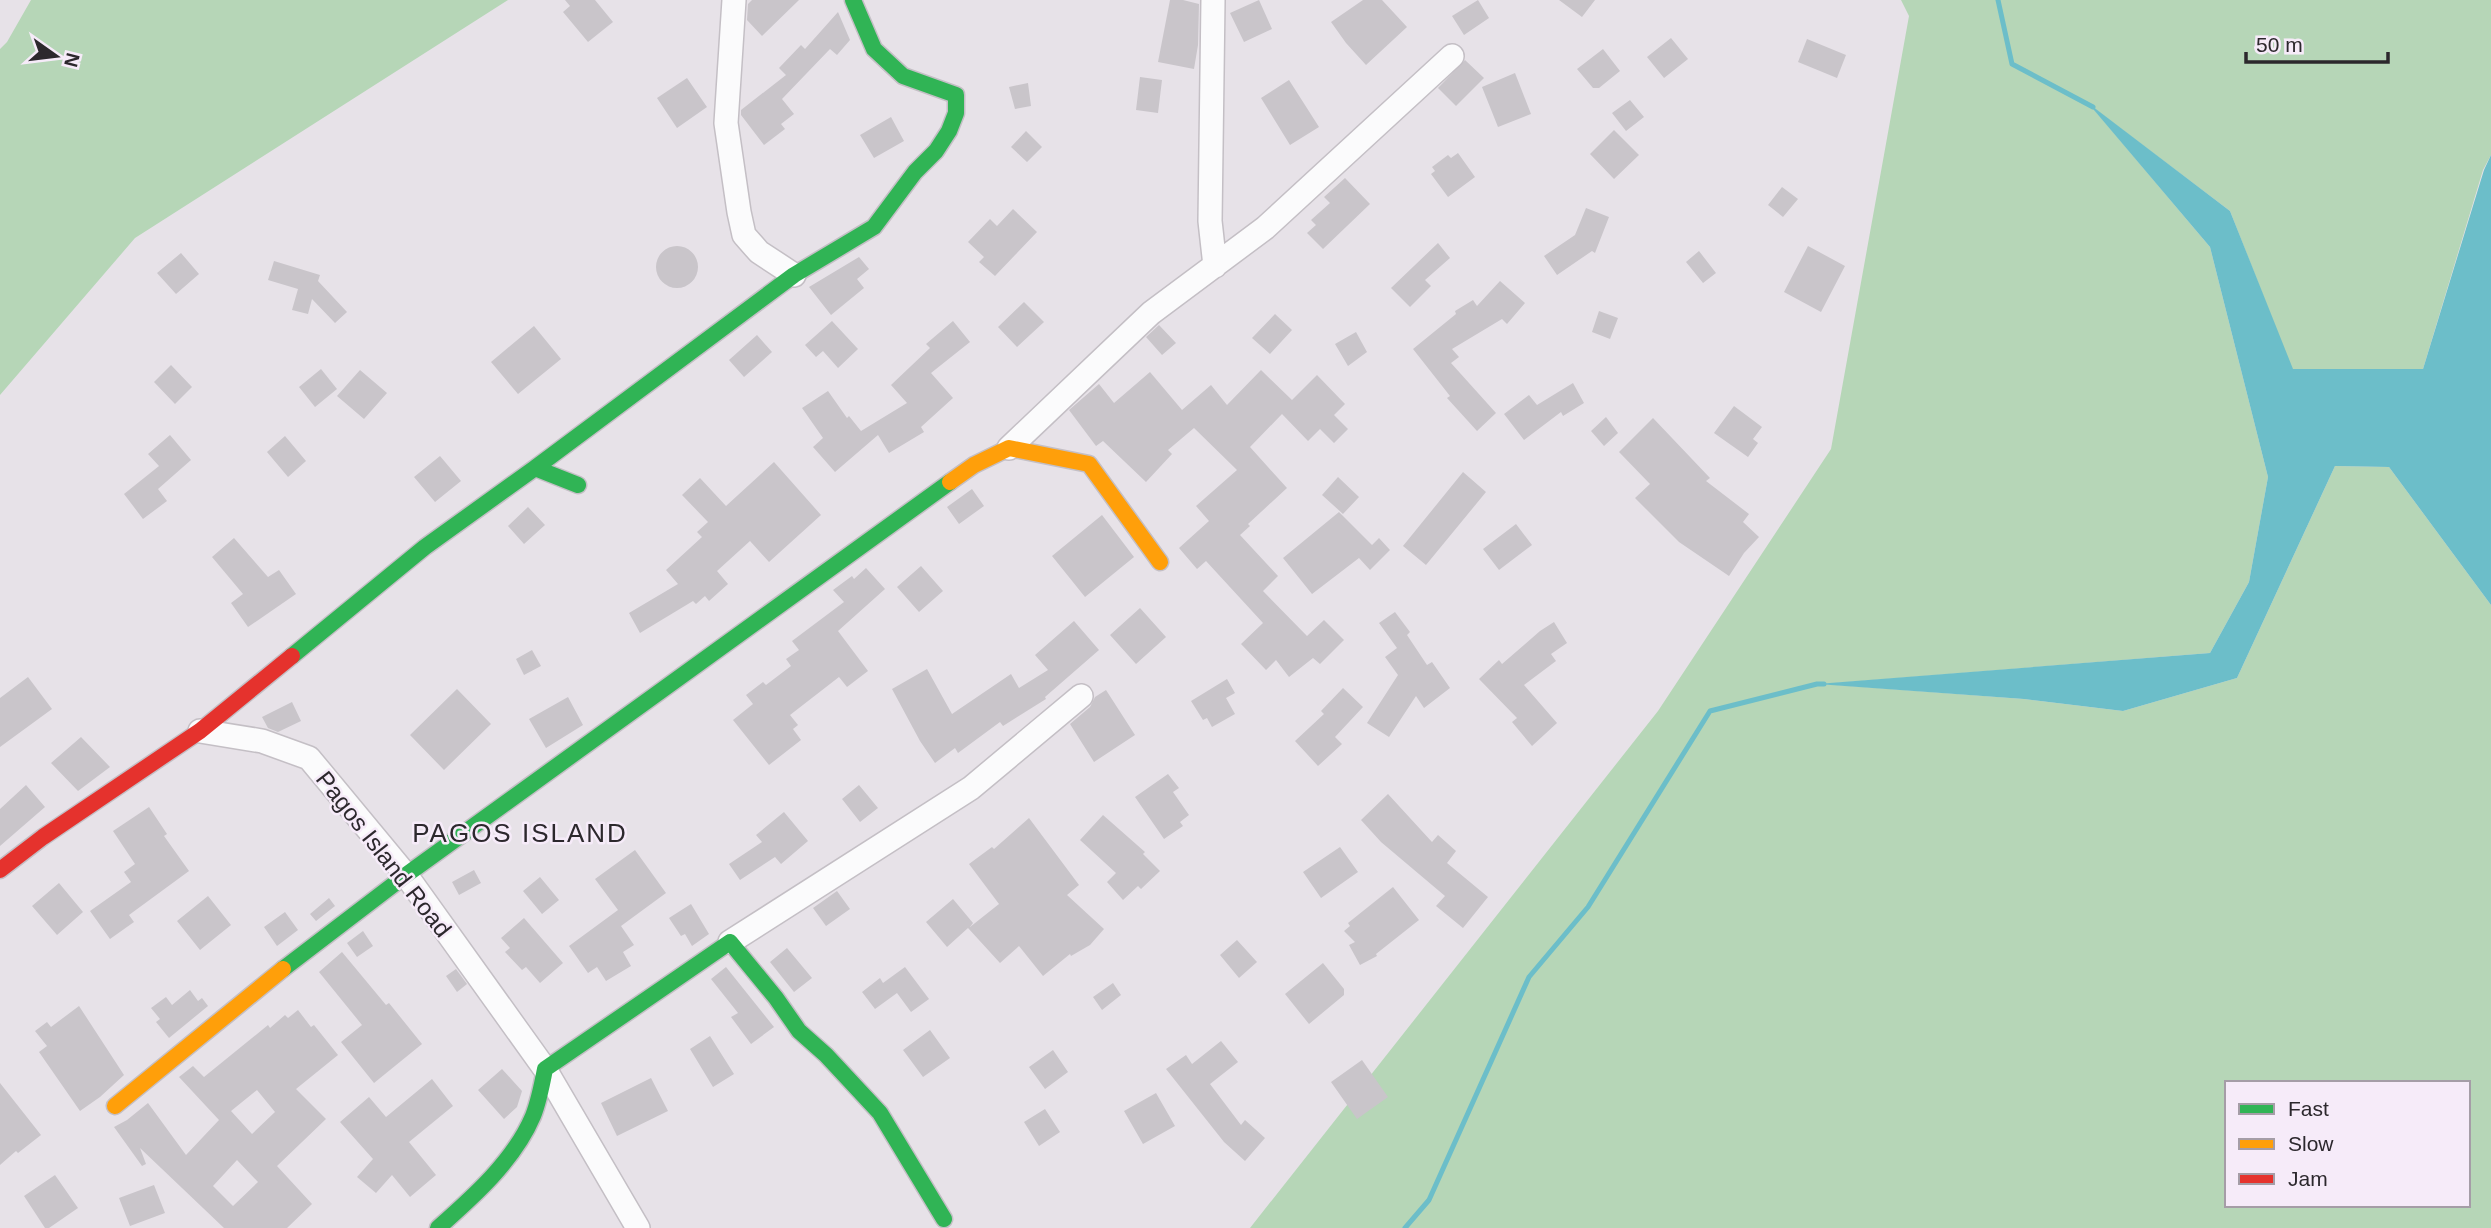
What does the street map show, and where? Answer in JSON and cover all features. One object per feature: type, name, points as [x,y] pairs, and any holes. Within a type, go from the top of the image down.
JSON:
[{"type":"street","points":[[734,0],[726,123],[744,235],[758,251],[794,275]]},
{"type":"street","points":[[0,870],[43,837],[200,731],[425,547],[794,275],[874,227],[949,131],[956,113],[956,95],[903,76],[874,49],[853,0]]},
{"type":"street","points":[[1213,0],[1210,221],[1215,266]]},
{"type":"street","points":[[115,1106],[280,971],[406,875],[974,465],[1009,448],[1151,313],[1265,228],[1451,57]]},
{"type":"street","points":[[1009,448],[1089,464],[1160,562]]},
{"type":"street","points":[[535,468],[578,485]]},
{"type":"street","points":[[438,1228],[495,1170],[529,1125],[539,1099],[545,1069],[730,942],[971,788],[1081,696]]},
{"type":"street","name":"Pagos Island Road","points":[[200,731],[262,741],[309,758],[406,875],[545,1069],[638,1228]]},
{"type":"street","points":[[730,942],[799,1031],[826,1055],[880,1114],[944,1219]]},
{"type":"green space","points":[[31,0],[508,0],[135,238],[0,395],[0,49],[7,42]]},
{"type":"green space","points":[[1901,0],[2491,0],[2491,155],[2483,170],[2423,369],[2292,369],[2230,211],[2091,106],[2210,247],[2268,477],[2249,582],[2210,653],[1824,684],[2024,699],[2123,711],[2237,678],[2335,466],[2389,467],[2491,605],[2491,1228],[1250,1228],[1658,711],[1831,449],[1909,16]]},
{"type":"water","points":[[2088,103],[2230,211],[2293,369],[2423,369],[2484,170],[2491,155],[2491,605],[2389,467],[2335,466],[2237,678],[2123,711],[2024,699],[1817,684],[2210,653],[2249,582],[2268,477],[2210,247]]},
{"type":"building","points":[[565,0],[595,0],[613,22],[588,42],[563,12],[570,6]]},
{"type":"building","points":[[752,0],[799,0],[762,36],[747,20],[748,4]]},
{"type":"building","points":[[1170,0],[1199,4],[1198,45],[1194,69],[1158,62]]},
{"type":"building","points":[[1259,0],[1272,29],[1244,42],[1230,13]]},
{"type":"building","points":[[1363,0],[1382,0],[1407,27],[1366,65],[1331,22]]},
{"type":"building","points":[[1478,0],[1489,18],[1464,35],[1452,16]]},
{"type":"building","points":[[1559,0],[1595,0],[1582,17]]},
{"type":"building","points":[[838,12],[850,40],[837,55],[830,49],[782,99],[794,114],[781,124],[785,129],[764,145],[741,115],[741,110],[786,75],[779,68],[801,45],[805,49]]},
{"type":"building","points":[[1671,38],[1688,59],[1664,78],[1647,57]]},
{"type":"building","points":[[1807,39],[1846,55],[1837,78],[1798,62]]},
{"type":"building","points":[[1603,49],[1620,71],[1599,88],[1593,88],[1577,69]]},
{"type":"building","points":[[1465,60],[1484,78],[1456,106],[1438,88]]},
{"type":"building","points":[[1515,73],[1531,114],[1498,127],[1482,87]]},
{"type":"building","points":[[1140,77],[1162,80],[1158,113],[1136,110]]},
{"type":"building","points":[[687,78],[707,107],[677,128],[657,98]]},
{"type":"building","points":[[1289,80],[1319,127],[1290,145],[1261,98]]},
{"type":"building","points":[[1028,83],[1031,106],[1015,109],[1009,87]]},
{"type":"building","points":[[1630,100],[1644,117],[1626,131],[1612,113]]},
{"type":"building","points":[[891,117],[904,141],[874,158],[860,135]]},
{"type":"building","points":[[1614,130],[1639,155],[1614,179],[1590,154]]},
{"type":"building","points":[[1026,131],[1042,147],[1027,162],[1011,147]]},
{"type":"building","points":[[1458,153],[1475,177],[1448,197],[1431,174],[1435,171],[1432,167],[1448,155],[1451,158]]},
{"type":"building","points":[[1345,178],[1370,204],[1323,249],[1307,233],[1316,225],[1311,220],[1330,203],[1324,197]]},
{"type":"building","points":[[1782,187],[1798,199],[1783,217],[1768,205]]},
{"type":"building","points":[[1586,208],[1609,217],[1595,253],[1592,251],[1557,275],[1544,256],[1575,235]]},
{"type":"building","points":[[1013,209],[1037,232],[995,276],[979,262],[984,257],[968,242],[990,219],[997,226]]},
{"type":"building","points":[[1438,243],[1450,258],[1425,280],[1431,286],[1410,307],[1391,288]]},
{"type":"building","points":[[677,246],[692,252],[698,267],[692,282],[677,288],[662,282],[656,267],[662,252]]},
{"type":"building","points":[[1808,246],[1845,266],[1821,312],[1784,292]]},
{"type":"building","points":[[1699,251],[1716,273],[1703,283],[1686,262]]},
{"type":"building","points":[[181,253],[199,274],[176,294],[157,273]]},
{"type":"building","points":[[859,257],[869,269],[857,279],[864,288],[831,315],[809,287]]},
{"type":"building","points":[[274,261],[320,275],[318,281],[347,312],[335,323],[312,299],[308,314],[292,310],[298,289],[268,280]]},
{"type":"building","points":[[1500,281],[1525,303],[1507,324],[1502,319],[1452,349],[1459,357],[1451,363],[1496,413],[1477,431],[1447,398],[1450,396],[1413,349],[1456,314],[1455,311],[1473,300],[1477,306]]},
{"type":"building","points":[[1024,302],[1044,322],[1017,347],[998,327]]},
{"type":"building","points":[[1599,311],[1618,318],[1610,339],[1592,332]]},
{"type":"building","points":[[1275,314],[1292,330],[1270,354],[1252,338]]},
{"type":"building","points":[[832,321],[858,349],[838,368],[823,351],[816,357],[805,345]]},
{"type":"building","points":[[953,321],[970,342],[931,373],[953,398],[921,427],[924,432],[889,453],[878,435],[835,472],[813,447],[823,438],[802,408],[828,391],[847,418],[849,416],[861,431],[907,403],[891,385],[930,348],[926,344]]},
{"type":"building","points":[[1159,325],[1176,343],[1162,355],[1146,337]]},
{"type":"building","points":[[534,326],[561,359],[518,394],[491,362]]},
{"type":"building","points":[[1356,332],[1367,352],[1348,366],[1335,344]]},
{"type":"building","points":[[757,335],[772,352],[744,377],[729,360]]},
{"type":"building","points":[[171,365],[192,387],[175,404],[154,382]]},
{"type":"building","points":[[321,369],[337,389],[315,407],[299,387]]},
{"type":"building","points":[[360,370],[387,393],[364,419],[337,396]]},
{"type":"building","points":[[1261,370],[1292,400],[1317,375],[1345,404],[1334,415],[1348,429],[1334,443],[1320,429],[1308,441],[1282,414],[1250,447],[1287,488],[1248,524],[1250,526],[1240,535],[1278,576],[1263,591],[1307,636],[1324,620],[1344,640],[1320,664],[1313,658],[1289,677],[1276,660],[1266,670],[1241,644],[1263,623],[1206,561],[1197,569],[1179,548],[1209,521],[1196,506],[1237,470],[1194,428],[1168,450],[1172,454],[1146,482],[1103,441],[1096,446],[1069,410],[1099,384],[1114,403],[1150,372],[1182,410],[1211,385],[1227,405]]},
{"type":"building","points":[[1573,383],[1584,403],[1563,416],[1561,412],[1524,440],[1504,414],[1529,395],[1537,405]]},
{"type":"building","points":[[1734,406],[1762,427],[1753,439],[1758,443],[1748,457],[1714,433]]},
{"type":"building","points":[[1606,417],[1618,433],[1604,446],[1591,431]]},
{"type":"building","points":[[1653,418],[1710,478],[1706,481],[1749,514],[1743,522],[1759,537],[1744,553],[1729,576],[1679,542],[1635,498],[1650,484],[1619,452]]},
{"type":"building","points":[[170,435],[191,460],[158,489],[167,501],[143,519],[124,494],[159,466],[148,454]]},
{"type":"building","points":[[285,436],[306,461],[288,477],[267,452]]},
{"type":"building","points":[[440,456],[461,481],[435,502],[414,477]]},
{"type":"building","points":[[774,462],[821,515],[769,562],[750,541],[717,571],[728,584],[709,601],[705,596],[696,604],[693,601],[640,633],[629,613],[678,584],[666,570],[702,537],[697,532],[708,522],[682,495],[700,478],[726,506]]},
{"type":"building","points":[[1463,472],[1486,492],[1426,565],[1403,546]]},
{"type":"building","points":[[1338,477],[1359,497],[1343,514],[1322,495]]},
{"type":"building","points":[[972,489],[984,506],[959,524],[947,507]]},
{"type":"building","points":[[528,507],[545,525],[524,544],[508,526]]},
{"type":"building","points":[[1339,512],[1372,545],[1379,538],[1390,550],[1370,570],[1359,558],[1312,594],[1283,558]]},
{"type":"building","points":[[1102,515],[1134,557],[1085,597],[1052,556]]},
{"type":"building","points":[[1516,524],[1532,545],[1499,570],[1483,549]]},
{"type":"building","points":[[234,538],[268,577],[279,570],[296,594],[248,627],[231,603],[243,594],[212,557]]},
{"type":"building","points":[[921,566],[943,591],[919,612],[897,587]]},
{"type":"building","points":[[866,568],[885,589],[838,631],[868,671],[847,687],[839,677],[790,715],[798,725],[793,729],[801,740],[769,765],[733,720],[753,704],[746,695],[763,682],[766,685],[791,666],[786,659],[799,650],[792,641],[844,602],[833,590],[852,576],[854,579]]},
{"type":"building","points":[[1140,608],[1166,637],[1136,664],[1110,635]]},
{"type":"building","points":[[1395,612],[1410,632],[1407,635],[1427,665],[1432,662],[1450,688],[1424,708],[1416,696],[1389,737],[1367,723],[1398,675],[1385,657],[1397,648],[1379,623]]},
{"type":"building","points":[[1074,621],[1099,650],[1045,697],[1046,699],[1003,726],[1000,722],[958,753],[955,748],[935,763],[892,689],[927,669],[952,714],[1011,674],[1019,688],[1048,670],[1035,655]]},
{"type":"building","points":[[1554,622],[1567,643],[1551,654],[1556,661],[1524,685],[1557,723],[1532,746],[1512,722],[1517,718],[1479,679],[1499,660],[1502,664]]},
{"type":"building","points":[[532,650],[541,666],[524,675],[516,659]]},
{"type":"building","points":[[28,677],[52,709],[0,747],[0,698]]},
{"type":"building","points":[[1227,679],[1235,693],[1226,698],[1235,714],[1212,727],[1207,718],[1203,720],[1191,701]]},
{"type":"building","points":[[1343,688],[1363,707],[1335,737],[1342,744],[1318,766],[1295,741],[1324,714],[1321,711]]},
{"type":"building","points":[[457,689],[491,724],[444,770],[410,735]]},
{"type":"building","points":[[1106,690],[1135,735],[1094,762],[1070,724],[1090,707],[1095,697]]},
{"type":"building","points":[[568,697],[583,725],[546,748],[529,719]]},
{"type":"building","points":[[292,702],[301,721],[278,732],[268,728],[262,717]]},
{"type":"building","points":[[81,737],[110,767],[78,791],[51,763]]},
{"type":"building","points":[[1168,774],[1179,788],[1173,792],[1189,815],[1180,822],[1183,826],[1164,839],[1135,797]]},
{"type":"building","points":[[26,785],[45,807],[0,846],[0,809]]},
{"type":"building","points":[[859,785],[878,808],[860,822],[842,799]]},
{"type":"building","points":[[1388,794],[1432,842],[1438,835],[1456,851],[1447,863],[1488,897],[1463,928],[1436,906],[1445,896],[1381,842],[1361,820]]},
{"type":"building","points":[[149,807],[167,834],[164,836],[189,871],[129,915],[134,922],[110,939],[90,911],[131,882],[124,872],[135,864],[113,831]]},
{"type":"building","points":[[784,812],[808,841],[781,864],[775,857],[740,880],[729,864],[762,842],[756,835]]},
{"type":"building","points":[[1103,815],[1145,852],[1143,854],[1160,871],[1141,889],[1138,886],[1123,900],[1107,882],[1116,873],[1080,840]]},
{"type":"building","points":[[1029,818],[1079,885],[1067,895],[1104,929],[1090,945],[1071,956],[1070,954],[1043,976],[1019,946],[1000,963],[968,928],[947,947],[926,922],[953,899],[973,923],[970,927],[999,904],[969,864],[992,847],[994,849]]},
{"type":"building","points":[[1340,847],[1358,872],[1321,898],[1303,872]]},
{"type":"building","points":[[635,850],[666,893],[621,926],[634,945],[623,952],[631,966],[606,981],[597,967],[588,973],[569,946],[618,910],[595,879]]},
{"type":"building","points":[[474,870],[481,883],[459,895],[452,882]]},
{"type":"building","points":[[540,877],[559,900],[542,914],[523,891]]},
{"type":"building","points":[[59,883],[83,912],[57,935],[32,906]]},
{"type":"building","points":[[1393,887],[1419,920],[1376,954],[1377,956],[1360,965],[1349,945],[1355,942],[1344,931],[1350,926],[1348,923]]},
{"type":"building","points":[[837,891],[850,909],[826,926],[813,908]]},
{"type":"building","points":[[208,896],[231,925],[200,950],[177,921]]},
{"type":"building","points":[[329,898],[335,906],[316,921],[310,914]]},
{"type":"building","points":[[691,904],[709,934],[692,946],[685,934],[681,936],[669,918]]},
{"type":"building","points":[[285,912],[298,930],[277,946],[264,927]]},
{"type":"building","points":[[524,918],[563,963],[540,983],[526,967],[522,970],[505,952],[510,948],[501,938]]},
{"type":"building","points":[[363,931],[373,946],[357,957],[347,943]]},
{"type":"building","points":[[1237,940],[1257,962],[1239,978],[1220,955]]},
{"type":"building","points":[[787,948],[812,978],[794,992],[770,962]]},
{"type":"building","points":[[342,952],[422,1044],[374,1083],[341,1042],[362,1025],[319,972]]},
{"type":"building","points":[[1323,963],[1344,989],[1344,995],[1309,1024],[1285,994]]},
{"type":"building","points":[[726,967],[774,1027],[751,1044],[731,1017],[738,1013],[711,979]]},
{"type":"building","points":[[905,967],[929,999],[911,1012],[897,993],[875,1009],[862,992],[880,978],[883,983]]},
{"type":"building","points":[[456,969],[467,984],[457,992],[446,976]]},
{"type":"building","points":[[1113,983],[1121,995],[1102,1010],[1093,997]]},
{"type":"building","points":[[190,990],[198,1001],[202,998],[208,1006],[169,1038],[156,1022],[160,1019],[151,1008],[166,997],[172,1005]]},
{"type":"building","points":[[79,1006],[124,1075],[80,1111],[39,1052],[47,1046],[35,1031],[47,1022],[51,1027]]},
{"type":"building","points":[[298,1010],[338,1055],[296,1089],[326,1119],[277,1166],[312,1204],[287,1228],[224,1228],[140,1148],[146,1164],[142,1166],[114,1127],[148,1103],[186,1155],[219,1120],[179,1077],[193,1066],[204,1077],[268,1025],[270,1028],[285,1015],[288,1018]],"holes":[[[257,1090],[275,1112],[252,1134],[231,1111]],[[237,1160],[258,1182],[233,1206],[213,1186]]]},
{"type":"building","points":[[930,1030],[950,1058],[923,1077],[903,1050]]},
{"type":"building","points":[[710,1036],[734,1074],[713,1087],[690,1049]]},
{"type":"building","points":[[1221,1041],[1238,1062],[1210,1084],[1241,1125],[1245,1120],[1265,1138],[1245,1161],[1224,1142],[1166,1069],[1186,1055],[1192,1064]]},
{"type":"building","points":[[1053,1050],[1068,1072],[1045,1089],[1029,1067]]},
{"type":"building","points":[[1362,1060],[1388,1097],[1357,1119],[1331,1082]]},
{"type":"building","points":[[502,1069],[522,1091],[517,1107],[504,1119],[478,1090]]},
{"type":"building","points":[[651,1078],[668,1111],[617,1136],[601,1103]]},
{"type":"building","points":[[432,1079],[453,1106],[409,1142],[436,1175],[410,1197],[392,1175],[376,1193],[357,1177],[373,1159],[340,1122],[369,1097],[386,1117]]},
{"type":"building","points":[[0,1083],[41,1135],[0,1165]]},
{"type":"building","points":[[1156,1093],[1175,1126],[1143,1144],[1124,1111]]},
{"type":"building","points":[[1045,1109],[1060,1132],[1039,1146],[1024,1122]]},
{"type":"building","points":[[55,1175],[78,1208],[45,1228],[24,1196]]},
{"type":"building","points":[[154,1185],[165,1213],[130,1226],[119,1198]]},
{"type":"waterway","points":[[1998,0],[2012,64],[2093,107]]},
{"type":"waterway","points":[[1405,1228],[1429,1200],[1529,977],[1588,907],[1710,711],[1824,684]]},
{"type":"traffic: fast","points":[[535,468],[794,275],[874,227],[915,172],[936,151],[949,131],[956,113],[956,95],[903,76],[874,49],[853,0]]},
{"type":"traffic: fast","points":[[292,656],[425,547],[535,468],[578,485]]},
{"type":"traffic: fast","points":[[283,969],[406,875],[950,482]]},
{"type":"traffic: fast","points":[[438,1228],[478,1191],[515,1148],[533,1116],[545,1069],[730,942],[799,1031],[826,1055],[880,1113],[944,1219]]},
{"type":"traffic: slow","points":[[950,482],[974,465],[1009,448],[1089,464],[1160,562]]},
{"type":"traffic: slow","points":[[115,1106],[283,969]]},
{"type":"traffic: jam","points":[[0,870],[43,837],[200,731],[292,656]]},
{"type":"district","name":"PAGOS ISLAND","points":[[520,833]]}]
